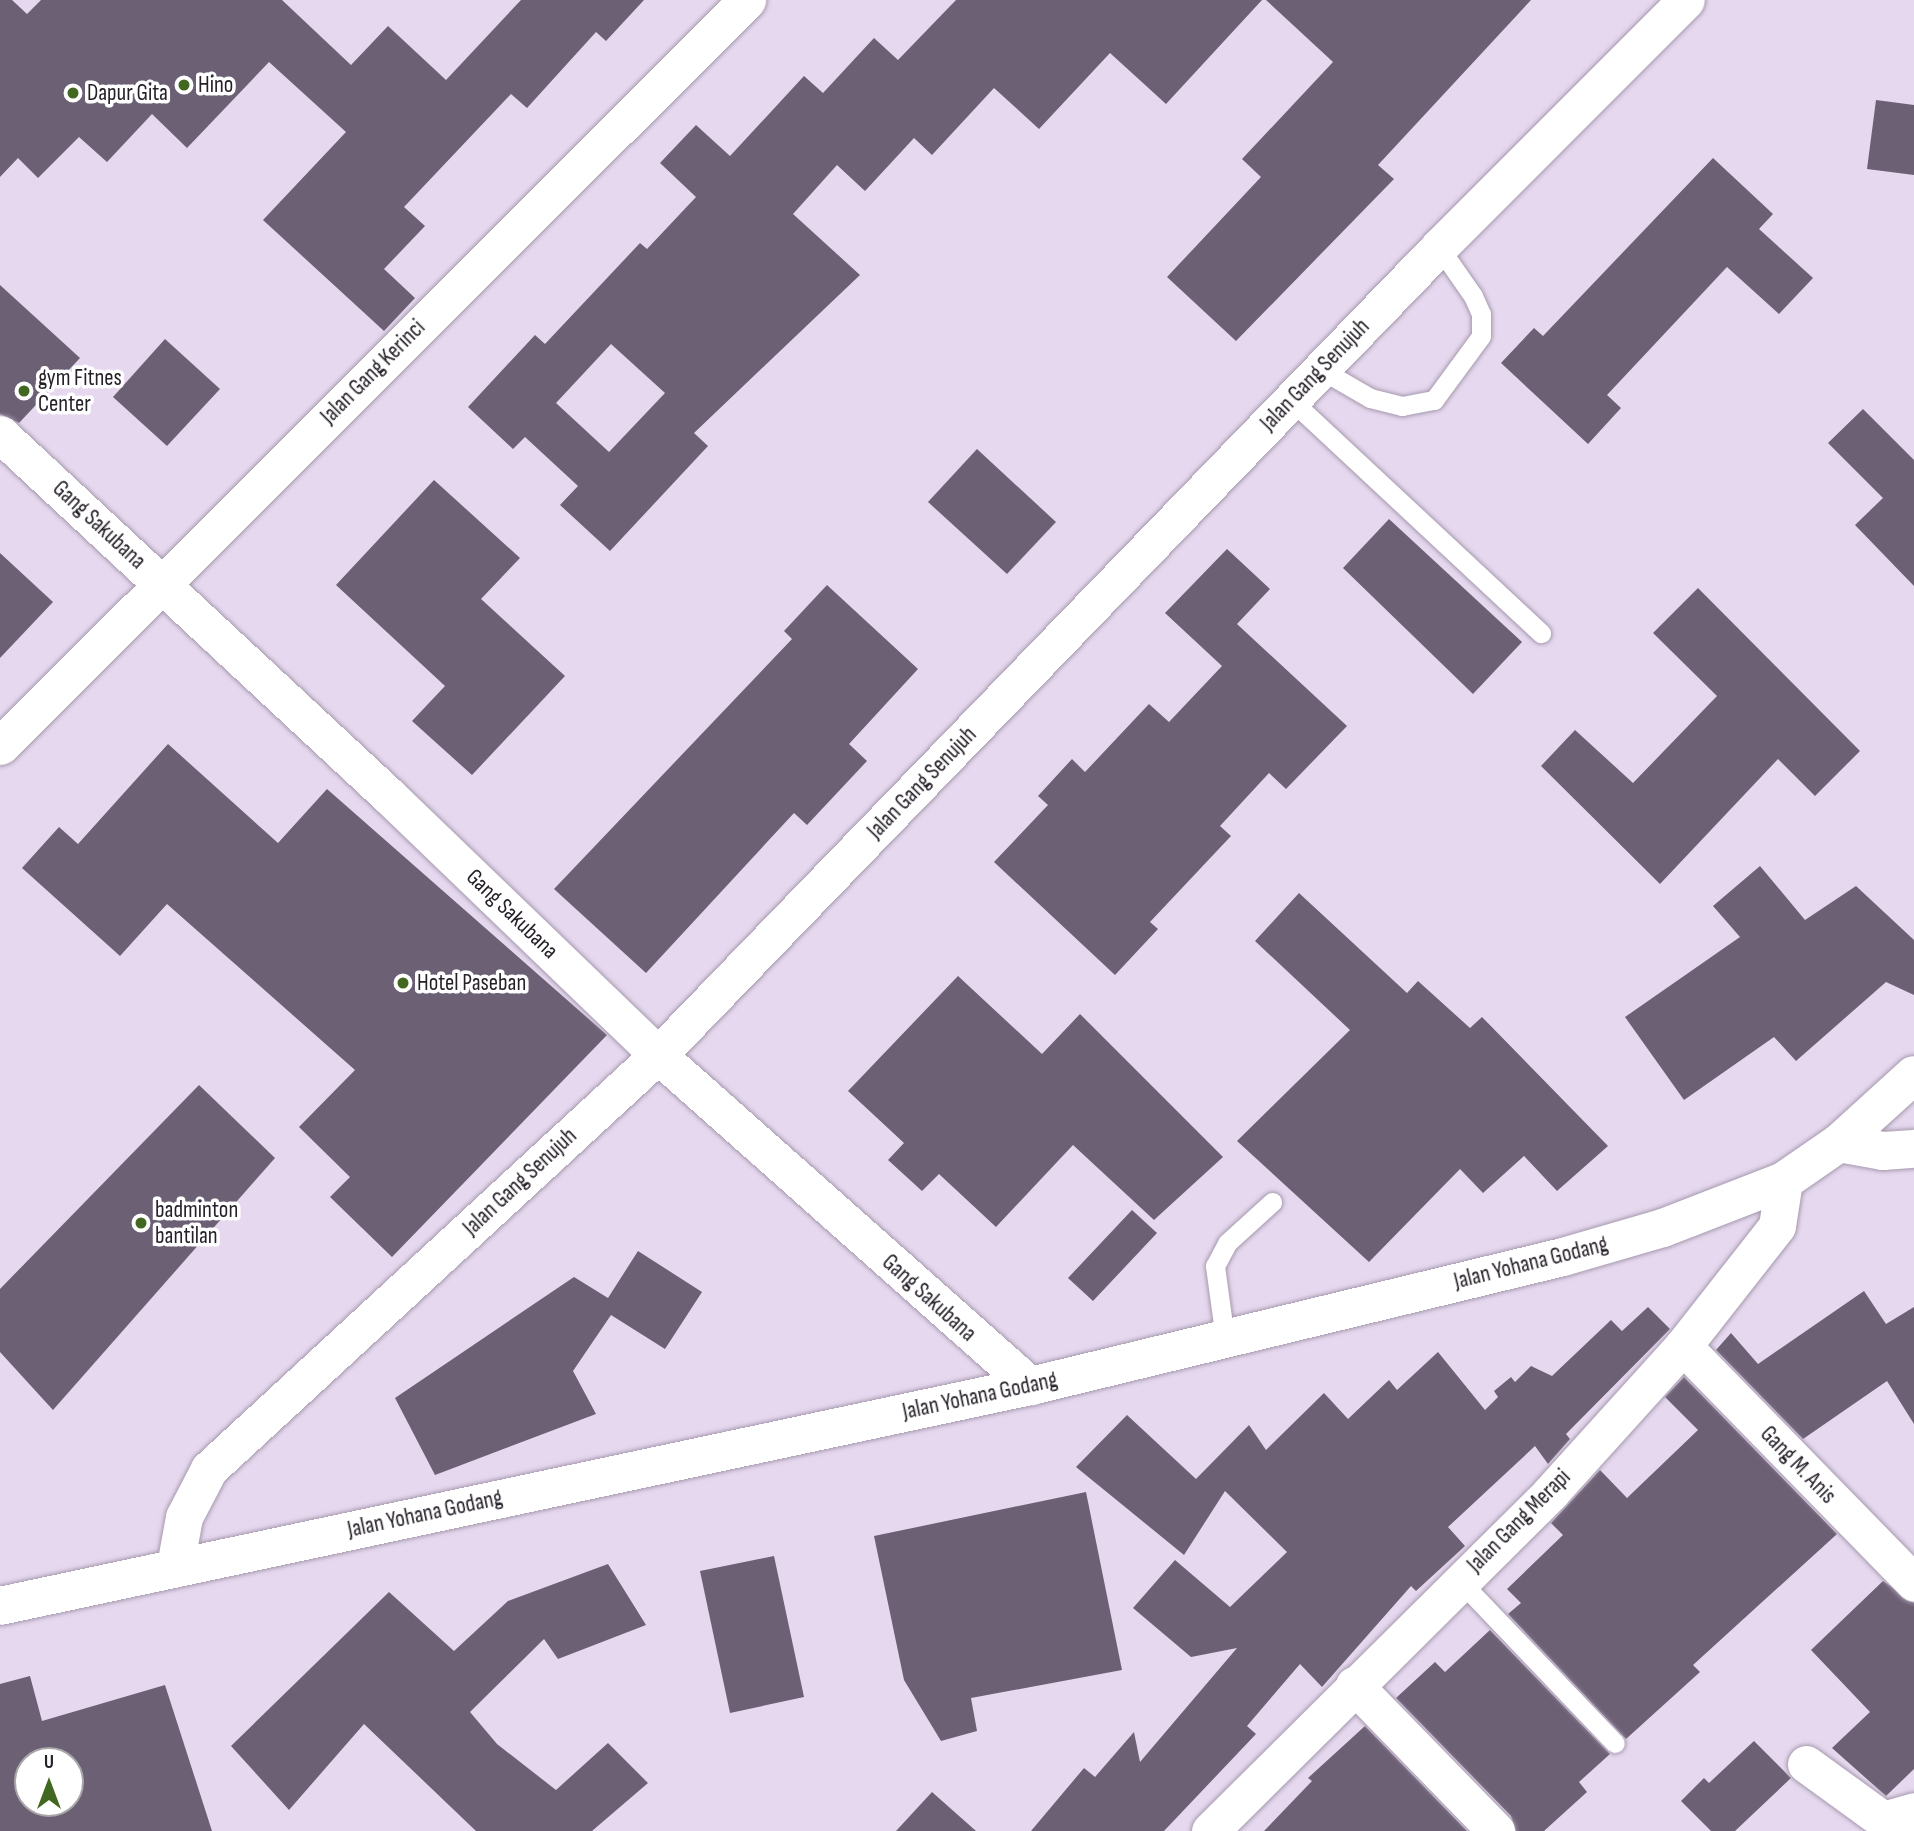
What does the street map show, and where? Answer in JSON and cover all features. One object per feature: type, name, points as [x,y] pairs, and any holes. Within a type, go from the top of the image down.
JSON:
[{"type":"main road","name":"Jalan Yohana Godang","points":[[0,1606],[175,1566],[1031,1386],[1576,1253],[1663,1228],[1784,1181],[1839,1143],[1914,1074]]},
{"type":"main road","points":[[1839,1143],[1883,1151],[1914,1149]]},
{"type":"street","name":"Jalan Gang Kerinci","points":[[0,746],[159,582],[747,0]]},
{"type":"street","name":"Jalan Gang Senujuh","points":[[175,1566],[184,1517],[209,1468],[658,1055],[1320,369],[1686,0]]},
{"type":"street","name":"Gang Sakubana","points":[[0,434],[658,1055],[1031,1386]]},
{"type":"street","name":"Jalan Gang Merapi","points":[[1210,1831],[1460,1581],[1683,1346],[1777,1226],[1784,1181]]},
{"type":"street","name":"Gang M. Anis","points":[[1683,1346],[1914,1583]]},
{"type":"street","points":[[1354,1685],[1496,1831]]},
{"type":"street","points":[[1806,1764],[1883,1820],[1914,1811]]},
{"type":"lane","points":[[1320,369],[1370,398],[1402,406],[1434,400],[1481,336],[1481,314],[1473,296],[1439,247]]},
{"type":"lane","points":[[1291,400],[1541,633]]},
{"type":"lane","points":[[1225,1339],[1215,1266],[1227,1242],[1272,1202]]},
{"type":"lane","points":[[1460,1581],[1615,1743]]},
{"type":"building","points":[[0,0],[12,0],[27,14],[41,0],[282,0],[351,65],[388,26],[446,80],[521,0],[644,0],[606,41],[596,32],[527,108],[511,94],[404,207],[425,226],[384,269],[415,298],[384,331],[263,220],[346,132],[269,62],[187,148],[152,114],[107,162],[79,137],[38,178],[18,158],[0,177]]},
{"type":"building","points":[[956,0],[1262,0],[1166,104],[1110,53],[1039,129],[994,88],[932,155],[914,138],[865,191],[837,165],[793,214],[860,275],[694,433],[708,446],[610,551],[560,505],[578,486],[525,437],[513,449],[468,407],[535,335],[545,344],[640,243],[647,249],[696,197],[660,163],[696,125],[730,156],[804,76],[823,93],[874,38],[898,60]],"holes":[[[611,344],[665,393],[609,452],[556,403]]]},
{"type":"building","points":[[1266,0],[1531,0],[1378,165],[1394,179],[1236,341],[1167,277],[1261,177],[1242,159],[1333,62]]},
{"type":"building","points":[[1876,100],[1914,105],[1914,175],[1867,169]]},
{"type":"building","points":[[1713,158],[1773,214],[1759,229],[1813,278],[1779,314],[1727,267],[1607,395],[1621,408],[1588,444],[1501,363],[1534,328],[1543,336]]},
{"type":"building","name":"gym Fitnes Center","points":[[0,285],[80,358],[19,423],[0,414]]},
{"type":"building","points":[[165,339],[220,389],[167,446],[113,397]]},
{"type":"building","points":[[1863,409],[1914,460],[1914,586],[1855,525],[1883,498],[1828,443]]},
{"type":"building","points":[[977,449],[1056,522],[1007,574],[928,502]]},
{"type":"building","points":[[434,480],[520,558],[481,599],[565,676],[472,775],[412,721],[445,686],[336,585]]},
{"type":"building","points":[[1389,519],[1522,642],[1473,694],[1343,568]]},
{"type":"building","points":[[1227,549],[1270,589],[1237,624],[1347,726],[1286,789],[1269,773],[1220,826],[1231,836],[1150,922],[1158,929],[1115,975],[994,862],[1048,805],[1038,796],[1072,759],[1085,772],[1149,704],[1169,722],[1222,666],[1165,613]]},
{"type":"building","points":[[0,553],[53,602],[0,658]]},
{"type":"building","points":[[827,585],[918,669],[849,744],[867,761],[807,825],[794,813],[646,973],[554,889],[792,639],[784,631]]},
{"type":"building","points":[[1698,588],[1860,751],[1815,796],[1778,759],[1660,884],[1541,766],[1575,730],[1633,783],[1717,696],[1653,633]]},
{"type":"building","name":"Hotel Paseban","points":[[168,744],[278,843],[327,789],[607,1035],[392,1257],[330,1197],[350,1177],[299,1127],[355,1070],[167,904],[120,956],[22,868],[59,827],[78,844]]},
{"type":"building","points":[[1760,866],[1805,920],[1856,886],[1914,940],[1914,995],[1886,982],[1796,1061],[1774,1037],[1684,1100],[1625,1017],[1740,937],[1713,906]]},
{"type":"building","points":[[1299,893],[1407,993],[1418,981],[1470,1028],[1482,1017],[1608,1146],[1557,1191],[1524,1156],[1483,1193],[1460,1169],[1369,1262],[1237,1141],[1350,1030],[1255,941]]},
{"type":"building","points":[[958,976],[1042,1054],[1080,1014],[1223,1157],[1154,1220],[1073,1145],[996,1227],[939,1174],[922,1191],[888,1160],[904,1143],[848,1091]]},
{"type":"building","name":"badminton bantilan","points":[[199,1085],[275,1158],[53,1410],[0,1352],[0,1289]]},
{"type":"building","points":[[1132,1210],[1157,1233],[1093,1301],[1068,1278]]},
{"type":"building","points":[[638,1251],[702,1292],[665,1349],[611,1315],[573,1371],[596,1414],[435,1475],[395,1398],[574,1277],[608,1298]]},
{"type":"building","points":[[1864,1291],[1886,1324],[1914,1307],[1914,1424],[1887,1381],[1803,1439],[1716,1350],[1731,1333],[1758,1364]]},
{"type":"building","points":[[1648,1307],[1670,1329],[1566,1434],[1570,1439],[1548,1464],[1535,1446],[1448,1527],[1465,1546],[1416,1591],[1411,1586],[1322,1687],[1300,1664],[1247,1726],[1256,1734],[1164,1831],[1031,1831],[1084,1768],[1095,1777],[1134,1732],[1140,1762],[1237,1648],[1191,1657],[1133,1608],[1175,1560],[1230,1607],[1287,1552],[1225,1491],[1184,1555],[1076,1467],[1127,1415],[1196,1479],[1249,1425],[1266,1450],[1324,1393],[1348,1419],[1389,1380],[1397,1390],[1438,1352],[1485,1410],[1498,1397],[1494,1391],[1511,1377],[1515,1382],[1531,1366],[1552,1376],[1611,1320],[1622,1331]]},
{"type":"building","points":[[1684,1377],[1837,1534],[1693,1665],[1700,1672],[1626,1739],[1508,1614],[1521,1603],[1507,1589],[1563,1535],[1551,1523],[1600,1470],[1627,1498],[1698,1430],[1665,1397]]},
{"type":"building","points":[[1086,1492],[1122,1670],[971,1698],[977,1731],[941,1741],[904,1680],[874,1536]]},
{"type":"building","points":[[774,1556],[804,1697],[730,1713],[700,1571]]},
{"type":"building","points":[[608,1564],[646,1625],[558,1659],[544,1639],[470,1712],[497,1744],[556,1790],[608,1743],[648,1783],[592,1831],[476,1831],[364,1724],[289,1810],[231,1746],[389,1592],[454,1651],[508,1601]]},
{"type":"building","points":[[1883,1581],[1914,1603],[1914,1769],[1886,1796],[1832,1748],[1870,1712],[1811,1650]]},
{"type":"building","points":[[1490,1630],[1610,1754],[1579,1782],[1587,1792],[1544,1831],[1516,1831],[1511,1816],[1396,1698],[1435,1662],[1445,1672]]},
{"type":"building","points":[[30,1676],[42,1721],[165,1685],[212,1831],[0,1831],[0,1684]]},
{"type":"building","points":[[1365,1726],[1467,1831],[1264,1831],[1312,1781],[1308,1778]]},
{"type":"building","points":[[1754,1741],[1791,1778],[1735,1831],[1711,1831],[1681,1801],[1704,1778],[1709,1783]]},
{"type":"building","points":[[932,1792],[976,1831],[896,1831]]},
{"type":"place","name":"Hino","points":[[184,85]]},
{"type":"place","name":"Dapur Gita","points":[[73,93]]},
{"type":"place","name":"gym Fitnes Center","points":[[24,391]]},
{"type":"place","name":"Hotel Paseban","points":[[403,983]]},
{"type":"place","name":"badminton bantilan","points":[[141,1223]]}]
